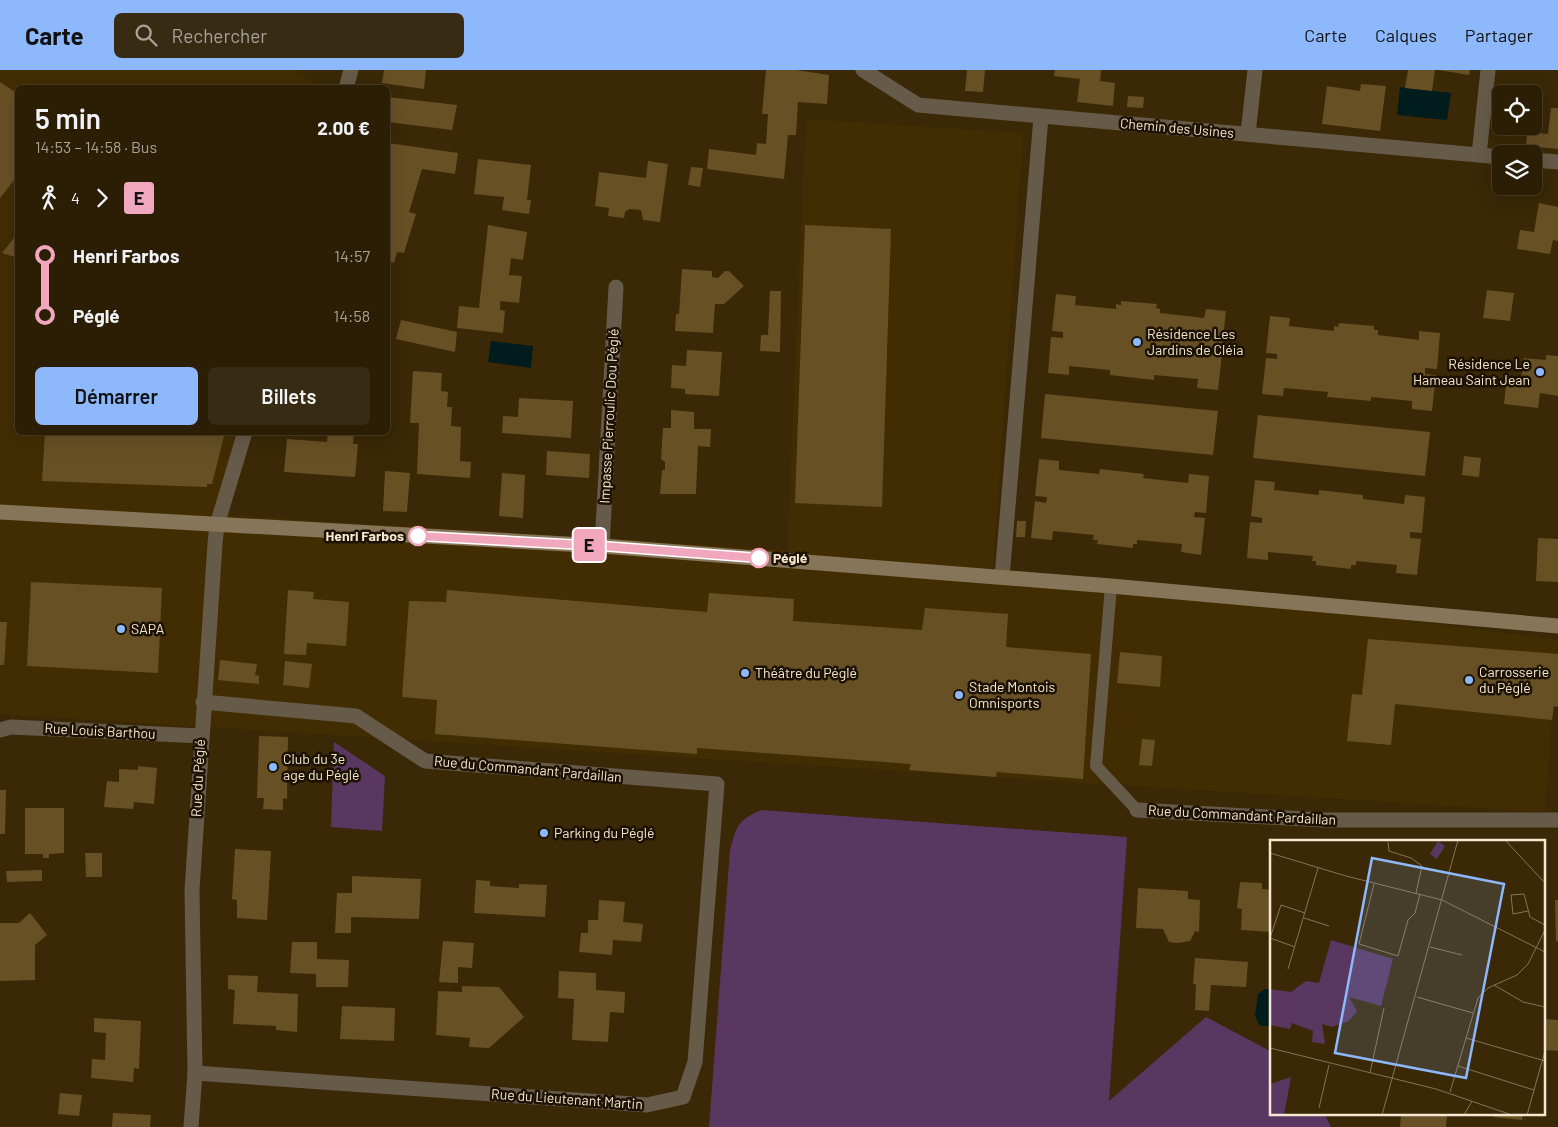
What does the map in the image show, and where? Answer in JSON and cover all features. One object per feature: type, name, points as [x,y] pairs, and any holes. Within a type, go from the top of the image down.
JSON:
[{"type":"main road","points":[[0,512],[602,546],[1111,586],[1558,626]]},
{"type":"street","points":[[347,85],[351,70]]},
{"type":"street","name":"Chemin des Usines","points":[[863,70],[918,105],[1492,156]]},
{"type":"street","points":[[1248,134],[1255,70]]},
{"type":"street","points":[[1479,155],[1488,70]]},
{"type":"street","points":[[1002,577],[1042,117]]},
{"type":"street","points":[[1542,161],[1558,162]]},
{"type":"street","name":"Impasse Pierroulic Dou Péglé","points":[[602,546],[616,287]]},
{"type":"street","name":"Rue du Péglé","points":[[191,1127],[195,1073],[192,890],[203,702],[217,525],[244,435]]},
{"type":"street","name":"Rue du Commandant Pardaillan","points":[[203,702],[356,716],[425,761],[717,784]]},
{"type":"street","name":"Rue Louis Barthou","points":[[0,730],[11,727],[201,736]]},
{"type":"street","name":"Rue du Lieutenant Martin","points":[[195,1073],[647,1104],[683,1097],[695,1062],[717,784]]},
{"type":"street","name":"Rue du Commandant Pardaillan","points":[[1137,810],[1324,820],[1558,820]]},
{"type":"lane","name":"Rue du Commandant Pardaillan","points":[[1111,586],[1096,766],[1137,810]]},
{"type":"shaded area","points":[[0,70],[297,70],[315,85],[15,85],[15,435],[247,435],[228,515],[787,550],[806,119],[1023,133],[993,567],[1558,640],[1545,812],[0,714]]},
{"type":"shaded area","points":[[334,742],[385,776],[382,831],[331,827]]},
{"type":"shaded area","points":[[762,810],[1127,837],[1109,1101],[1206,1017],[1270,1051],[1270,1114],[1324,1114],[1331,1127],[709,1127],[730,850],[739,825],[747,817]]},
{"type":"water","points":[[1400,87],[1451,93],[1447,120],[1397,115]]},
{"type":"water","points":[[491,341],[533,346],[531,368],[488,362]]},
{"type":"water","points":[[1265,989],[1270,989],[1270,1026],[1260,1026],[1255,1016],[1258,994]]},
{"type":"building","points":[[384,70],[426,70],[424,89],[382,83]]},
{"type":"building","points":[[766,70],[796,70],[829,75],[827,104],[798,102],[796,135],[788,135],[784,179],[707,169],[709,149],[756,155],[757,143],[766,144],[768,114],[762,114]]},
{"type":"building","points":[[967,70],[985,70],[983,92],[965,91]]},
{"type":"building","points":[[1055,70],[1101,70],[1100,81],[1115,83],[1113,106],[1077,102],[1080,79],[1054,76]]},
{"type":"building","points":[[1408,70],[1435,70],[1432,91],[1405,88]]},
{"type":"building","points":[[1439,70],[1470,70],[1469,75]]},
{"type":"building","points":[[0,82],[15,92],[15,179],[0,198]]},
{"type":"building","points":[[1361,84],[1386,86],[1380,131],[1322,124],[1327,86],[1360,91]]},
{"type":"building","points":[[1128,96],[1144,97],[1143,108],[1127,107]]},
{"type":"building","points":[[390,97],[457,105],[452,130],[390,122]]},
{"type":"building","points":[[1551,108],[1558,108],[1558,149],[1542,148],[1542,145],[1526,145],[1527,135],[1548,134]]},
{"type":"building","points":[[390,143],[458,153],[455,174],[422,169],[409,212],[416,214],[404,253],[397,252],[394,263],[390,262]]},
{"type":"building","points":[[478,159],[531,165],[527,200],[531,200],[529,214],[502,210],[504,197],[474,194]]},
{"type":"building","points":[[648,161],[668,164],[660,222],[643,220],[641,210],[629,209],[625,212],[624,218],[608,216],[609,208],[595,206],[599,172],[646,178]]},
{"type":"building","points":[[691,167],[703,168],[700,187],[688,185]]},
{"type":"building","points":[[1539,203],[1558,207],[1558,241],[1553,240],[1550,254],[1517,249],[1520,230],[1534,232]]},
{"type":"building","points":[[488,225],[527,232],[523,260],[511,258],[509,275],[522,276],[519,303],[500,301],[500,310],[505,311],[503,333],[457,328],[459,306],[479,308]]},
{"type":"building","points":[[805,225],[891,229],[882,507],[795,503]]},
{"type":"building","points":[[15,237],[15,257],[2,253]]},
{"type":"building","points":[[682,269],[712,271],[712,277],[718,278],[725,271],[729,271],[744,286],[724,304],[715,304],[713,333],[675,331],[676,314],[679,314]]},
{"type":"building","points":[[1487,290],[1514,293],[1510,321],[1483,318]]},
{"type":"building","points":[[770,291],[781,291],[780,352],[760,351],[761,335],[768,335]]},
{"type":"building","name":"Résidence Les Jardins de Cléia","points":[[1056,294],[1076,296],[1075,305],[1116,309],[1116,304],[1121,305],[1121,301],[1157,304],[1156,308],[1160,309],[1160,313],[1204,318],[1206,309],[1226,311],[1222,348],[1211,347],[1211,352],[1222,353],[1218,390],[1197,388],[1198,379],[1154,375],[1154,380],[1110,375],[1110,370],[1069,366],[1069,375],[1048,373],[1051,337],[1063,338],[1063,332],[1052,331]]},
{"type":"building","name":"Résidence Les Jardins de Cléia","points":[[1270,316],[1290,318],[1289,326],[1334,331],[1334,326],[1338,327],[1339,323],[1374,326],[1374,330],[1378,330],[1378,335],[1419,340],[1419,331],[1440,333],[1437,369],[1425,368],[1425,374],[1436,375],[1432,411],[1412,409],[1412,401],[1371,397],[1371,401],[1327,397],[1328,392],[1284,388],[1283,396],[1262,394],[1266,358],[1277,359],[1277,354],[1266,353]]},
{"type":"building","points":[[401,320],[457,332],[455,352],[396,339]]},
{"type":"building","points":[[687,350],[722,352],[719,396],[685,394],[685,389],[671,388],[672,365],[686,366]]},
{"type":"building","name":"Résidence Le Hameau Saint Jean","points":[[1546,355],[1558,356],[1558,396],[1540,393],[1538,408],[1504,404],[1506,385],[1520,386],[1524,358],[1546,360]]},
{"type":"building","points":[[413,371],[442,373],[441,391],[448,392],[447,407],[452,407],[451,426],[461,427],[460,461],[471,462],[470,478],[417,474],[419,423],[410,423]]},
{"type":"building","points":[[1045,394],[1218,411],[1213,455],[1041,438]]},
{"type":"building","points":[[519,398],[573,401],[571,438],[502,433],[503,416],[518,417]]},
{"type":"building","points":[[671,410],[694,412],[694,429],[711,429],[710,447],[698,446],[696,494],[660,494],[662,470],[665,470],[665,462],[661,459],[663,428],[671,428]]},
{"type":"building","points":[[1258,415],[1430,432],[1425,476],[1253,458]]},
{"type":"building","points":[[45,435],[224,435],[212,484],[207,484],[207,487],[42,481]]},
{"type":"building","points":[[328,435],[354,435],[353,444],[358,444],[355,477],[284,472],[287,439],[327,442]]},
{"type":"building","points":[[547,451],[590,454],[589,478],[546,475]]},
{"type":"building","points":[[1464,456],[1481,458],[1479,477],[1462,475]]},
{"type":"building","points":[[1039,459],[1059,461],[1059,470],[1099,474],[1100,469],[1144,474],[1143,478],[1188,483],[1189,474],[1209,476],[1206,513],[1195,512],[1194,517],[1205,518],[1201,555],[1181,552],[1182,544],[1137,540],[1137,544],[1133,544],[1133,548],[1097,544],[1098,540],[1093,540],[1094,535],[1053,531],[1052,540],[1031,538],[1035,501],[1046,503],[1047,497],[1035,496]]},
{"type":"building","points":[[385,471],[410,473],[407,512],[383,511]]},
{"type":"building","points":[[502,473],[525,475],[523,518],[499,516]]},
{"type":"building","points":[[1255,480],[1275,482],[1274,490],[1319,495],[1319,490],[1363,495],[1363,499],[1404,504],[1405,495],[1425,497],[1422,533],[1410,532],[1410,538],[1421,539],[1417,575],[1396,573],[1397,565],[1356,561],[1356,565],[1351,565],[1351,569],[1316,565],[1316,561],[1312,561],[1313,556],[1268,552],[1268,560],[1247,558],[1250,522],[1262,523],[1262,518],[1251,516]]},
{"type":"building","points":[[1017,521],[1026,521],[1025,537],[1016,537]]},
{"type":"building","points":[[1538,538],[1558,539],[1558,582],[1536,581]]},
{"type":"building","points":[[31,582],[162,588],[158,673],[27,666]]},
{"type":"building","points":[[288,590],[314,592],[313,599],[349,602],[346,646],[307,643],[306,655],[284,654]]},
{"type":"building","points":[[447,590],[707,612],[709,593],[794,599],[793,621],[922,630],[925,608],[1008,614],[1006,647],[1091,654],[1083,779],[997,772],[996,777],[909,770],[911,764],[697,748],[697,754],[435,734],[437,700],[402,697],[409,601],[446,602]]},
{"type":"building","points":[[0,622],[7,622],[4,665],[0,665]]},
{"type":"building","points":[[1368,639],[1558,654],[1558,707],[1554,706],[1552,720],[1395,704],[1391,745],[1347,741],[1352,694],[1362,695]]},
{"type":"building","points":[[1120,652],[1162,656],[1160,687],[1117,683]]},
{"type":"building","points":[[220,660],[257,664],[255,675],[259,676],[259,684],[218,680]]},
{"type":"building","points":[[285,661],[312,664],[309,688],[283,685]]},
{"type":"building","name":"Club du 3e age du Péglé","points":[[259,736],[288,737],[287,799],[283,798],[283,810],[263,809],[264,798],[257,798]]},
{"type":"building","points":[[1142,739],[1155,740],[1152,766],[1139,765]]},
{"type":"building","points":[[138,766],[157,768],[154,804],[134,802],[133,809],[104,807],[107,781],[119,782],[119,769],[138,770]]},
{"type":"building","points":[[0,790],[6,790],[5,834],[0,834]]},
{"type":"building","points":[[25,808],[64,808],[64,853],[49,854],[49,858],[43,858],[43,854],[25,854]]},
{"type":"building","points":[[235,849],[271,851],[267,920],[237,918],[237,900],[232,899]]},
{"type":"building","points":[[85,853],[102,853],[102,877],[86,877]]},
{"type":"building","points":[[42,870],[42,881],[7,882],[6,871]]},
{"type":"building","points":[[352,876],[421,879],[419,919],[351,917],[351,933],[335,933],[337,893],[352,893]]},
{"type":"building","points":[[476,880],[490,881],[490,886],[519,888],[519,884],[547,885],[545,917],[474,913]]},
{"type":"building","points":[[1240,882],[1262,883],[1262,889],[1270,890],[1270,932],[1241,930],[1242,909],[1237,908]]},
{"type":"building","points":[[1138,888],[1188,891],[1188,899],[1200,900],[1199,932],[1195,931],[1190,941],[1178,943],[1169,942],[1163,929],[1136,928]]},
{"type":"building","points":[[599,900],[625,902],[623,922],[643,924],[641,942],[613,940],[612,955],[579,952],[581,933],[588,933],[588,920],[598,920]]},
{"type":"building","points":[[1555,900],[1558,900],[1558,941],[1556,941]]},
{"type":"building","points":[[30,913],[47,935],[35,945],[35,980],[0,981],[0,923],[19,923]]},
{"type":"building","points":[[443,941],[474,943],[472,968],[458,967],[458,983],[439,982]]},
{"type":"building","points":[[292,942],[317,942],[317,959],[349,960],[348,987],[316,987],[316,974],[290,973]]},
{"type":"building","points":[[1195,958],[1248,962],[1246,987],[1211,985],[1209,1011],[1195,1010],[1196,984],[1193,984]]},
{"type":"building","points":[[559,971],[596,973],[596,990],[625,992],[624,1013],[610,1012],[608,1042],[572,1040],[574,999],[558,998]]},
{"type":"building","points":[[228,975],[258,976],[257,992],[298,994],[297,1032],[276,1030],[276,1026],[233,1024],[235,990],[228,989]]},
{"type":"building","points":[[462,986],[499,987],[524,1017],[489,1048],[469,1047],[470,1038],[436,1035],[438,991],[462,992]]},
{"type":"building","points":[[342,1006],[395,1008],[394,1041],[340,1039]]},
{"type":"building","points":[[94,1018],[141,1021],[139,1069],[134,1068],[133,1082],[91,1078],[92,1059],[105,1060],[106,1033],[94,1032]]},
{"type":"building","points":[[1546,1019],[1558,1020],[1558,1051],[1546,1050]]},
{"type":"building","points":[[60,1093],[82,1095],[79,1116],[58,1114]]},
{"type":"building","points":[[113,1113],[151,1115],[150,1127],[112,1127]]},
{"type":"building","points":[[1494,1114],[1523,1114],[1522,1120],[1493,1117]]},
{"type":"building","points":[[1401,1115],[1447,1116],[1446,1127],[1400,1127]]},
{"type":"bus line","name":"E","points":[[418,536],[602,546],[759,558]]},
{"type":"place","name":"Résidence Les Jardins de Cléia","points":[[1137,342]]},
{"type":"place","name":"Résidence Le Hameau Saint Jean","points":[[1540,372]]},
{"type":"place","name":"Henri Farbos","points":[[418,536]]},
{"type":"place","name":"Péglé","points":[[759,558]]},
{"type":"place","name":"SAPA","points":[[121,629]]},
{"type":"place","name":"Théâtre du Péglé","points":[[745,673]]},
{"type":"place","name":"Carrosserie du Péglé","points":[[1469,680]]},
{"type":"place","name":"Stade Montois Omnisports","points":[[959,695]]},
{"type":"place","name":"Club du 3e age du Péglé","points":[[273,767]]},
{"type":"place","name":"Parking du Péglé","points":[[544,833]]}]
